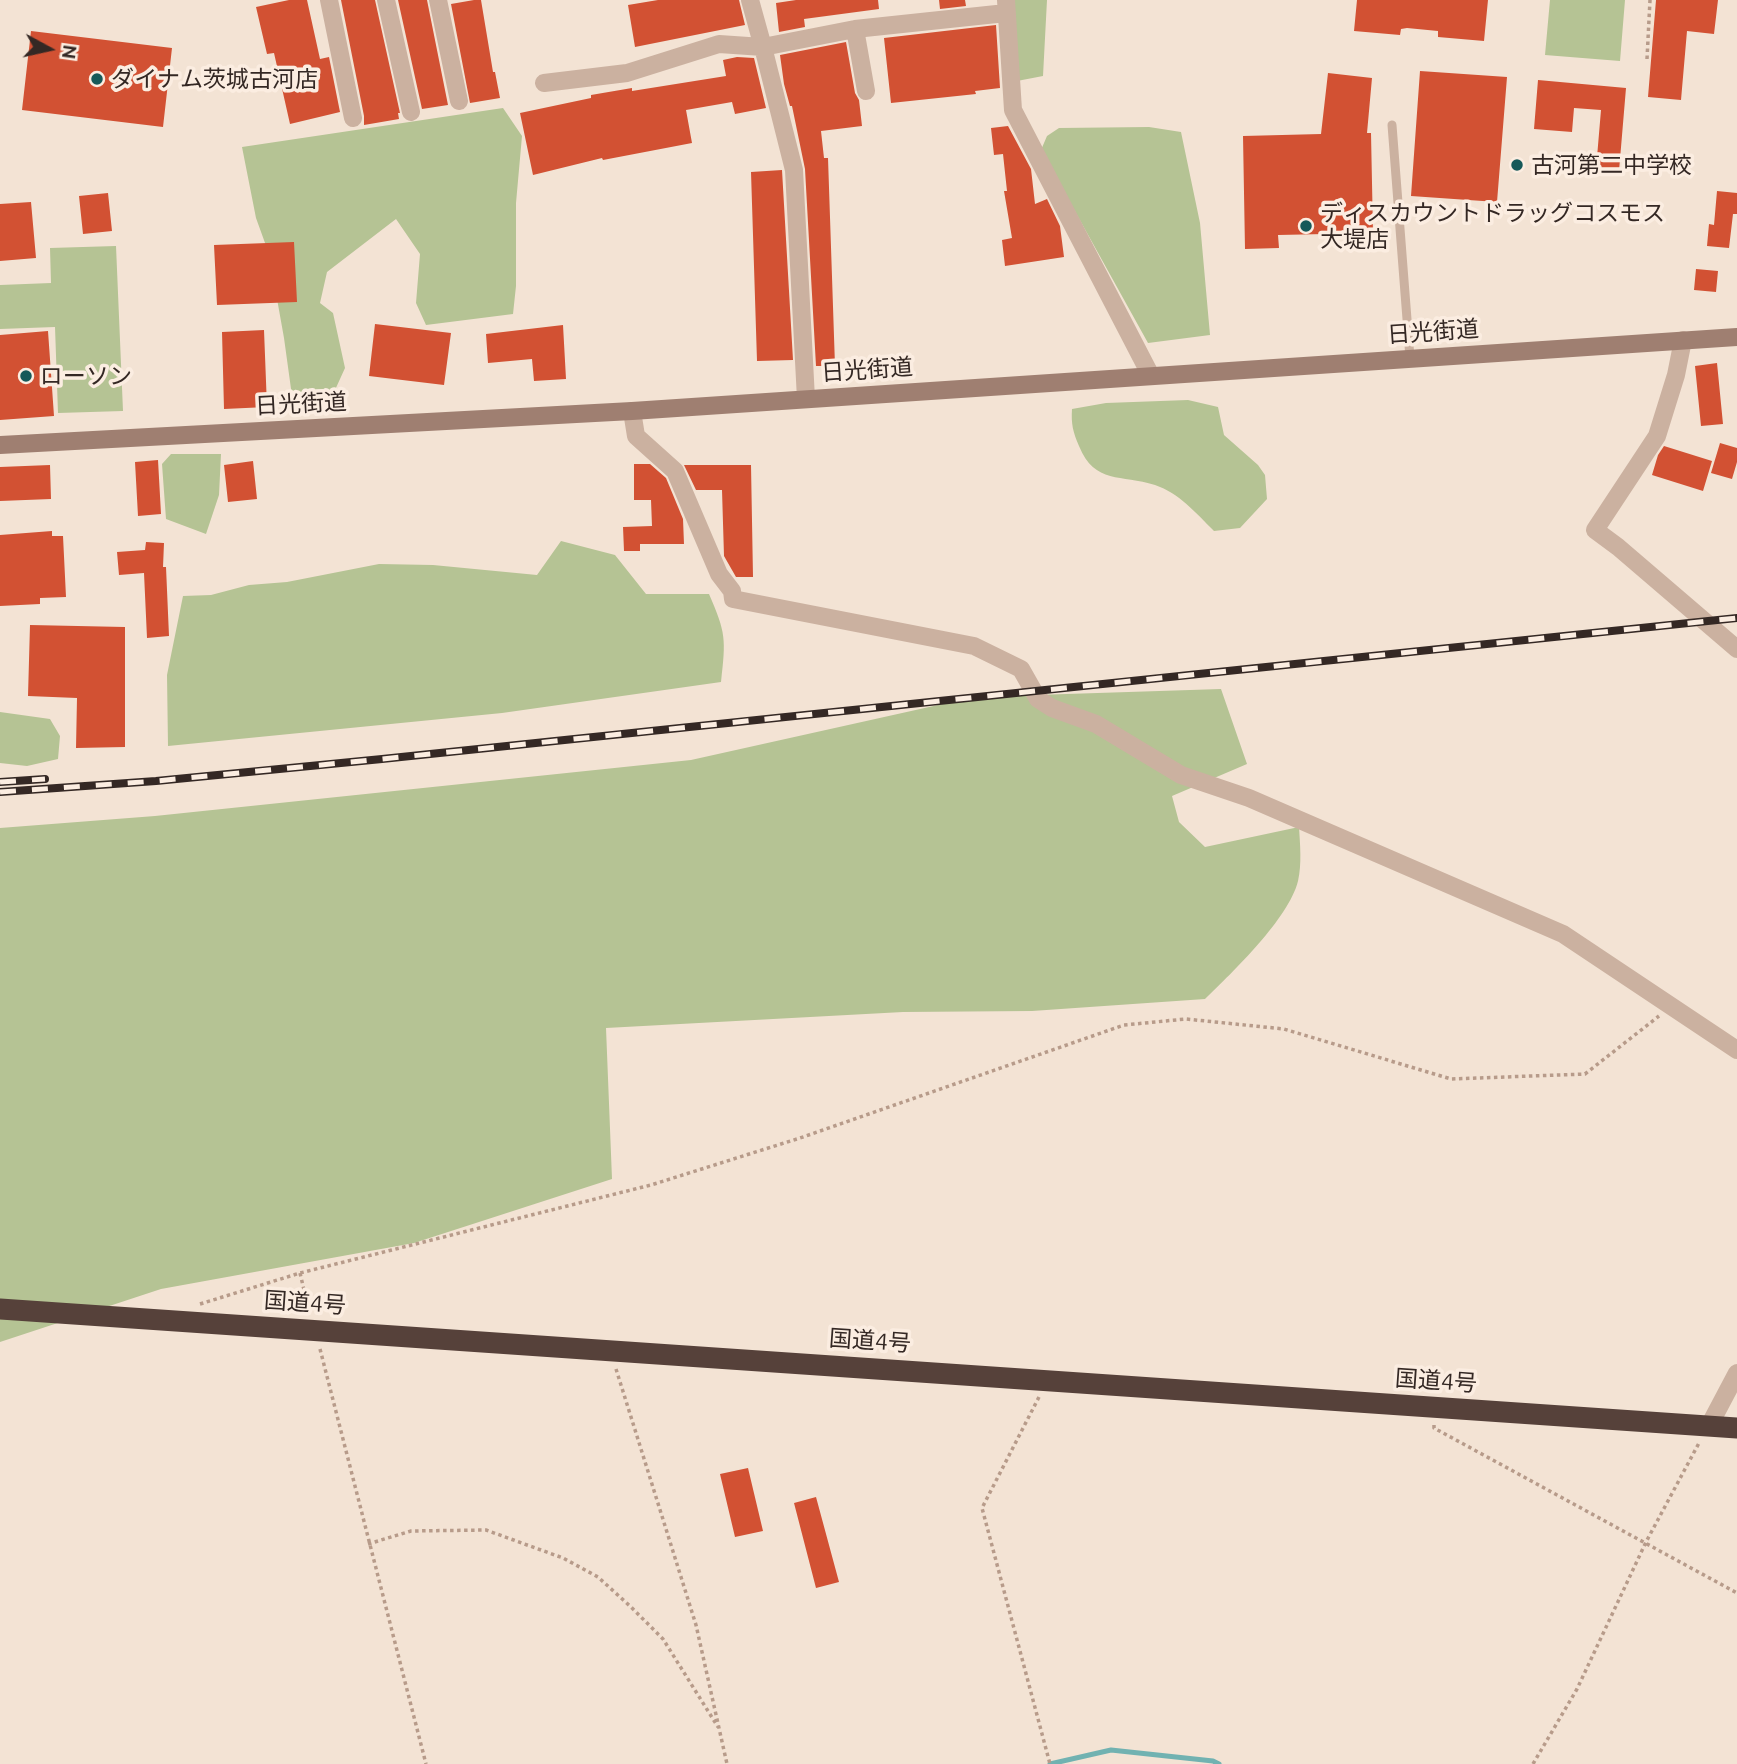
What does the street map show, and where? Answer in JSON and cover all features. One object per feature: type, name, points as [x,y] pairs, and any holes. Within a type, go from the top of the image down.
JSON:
[{"type":"highway","name":"国道4号","points":[[0,1309],[1737,1428]]},
{"type":"main road","name":"日光街道","points":[[0,445],[632,411],[1737,337]]},
{"type":"street","points":[[329,0],[353,117]]},
{"type":"street","points":[[386,0],[411,112]]},
{"type":"street","points":[[438,0],[459,101]]},
{"type":"street","points":[[750,0],[794,170],[806,399]]},
{"type":"street","points":[[544,83],[627,73],[719,44],[763,47],[855,29],[1006,7],[1013,110],[1151,376]]},
{"type":"street","points":[[855,29],[866,91]]},
{"type":"street","points":[[1683,340],[1676,375],[1657,436],[1595,530],[1737,649]]},
{"type":"street","points":[[632,411],[636,436],[675,471],[719,574],[732,591],[733,599],[974,646],[1021,669],[1038,699],[1052,708],[1096,724],[1181,775],[1262,803],[1563,934],[1737,1050]]},
{"type":"street","points":[[1709,1426],[1737,1373]]},
{"type":"lane","points":[[1392,125],[1410,358]]},
{"type":"path","points":[[1647,59],[1650,0]]},
{"type":"path","points":[[189,1321],[190,1309],[206,1300],[300,1273],[651,1185],[800,1138],[1124,1025],[1186,1020],[1284,1030],[1451,1079],[1585,1074],[1672,1006]]},
{"type":"path","points":[[300,1273],[426,1764]]},
{"type":"path","points":[[612,1350],[696,1625],[727,1764]]},
{"type":"path","points":[[1042,1380],[1040,1394],[982,1508],[1051,1764]]},
{"type":"path","points":[[1431,1407],[1434,1428],[1737,1592]]},
{"type":"path","points":[[1533,1764],[1577,1689],[1646,1542],[1709,1426]]},
{"type":"path","points":[[368,1544],[411,1531],[486,1530],[563,1558],[597,1577],[631,1606],[663,1639],[718,1727]]},
{"type":"green space","points":[[1014,0],[1047,0],[1043,76],[1017,81]]},
{"type":"green space","points":[[1550,0],[1625,0],[1620,61],[1545,55]]},
{"type":"green space","points":[[503,108],[522,136],[516,203],[516,286],[513,314],[426,325],[416,303],[420,254],[396,219],[327,272],[320,303],[333,313],[345,368],[335,390],[292,396],[269,254],[256,218],[242,147]]},
{"type":"green space","points":[[1149,127],[1181,132],[1200,223],[1210,335],[1148,343],[1041,150],[1047,136],[1059,128]]},
{"type":"green space","points":[[116,246],[123,411],[58,413],[55,327],[0,329],[0,285],[51,283],[50,248]]},
{"type":"green space","points":[[1188,400],[1218,407],[1224,435],[1258,465],[1265,475],[1267,499],[1240,528],[1214,531],[1172,493],[1155,485],[1101,473],[1085,458],[1074,432],[1072,409],[1106,403]]},
{"type":"green space","points":[[171,454],[221,454],[219,495],[206,534],[166,519],[162,464]]},
{"type":"green space","points":[[561,541],[615,555],[646,594],[709,594],[723,636],[721,682],[502,713],[168,746],[167,675],[183,596],[211,595],[249,585],[287,582],[379,564],[433,565],[537,575]]},
{"type":"green space","points":[[1221,689],[1247,764],[1172,796],[1179,822],[1205,847],[1299,827],[1300,868],[1293,896],[1284,911],[1244,960],[1205,999],[1032,1011],[903,1012],[606,1028],[612,1179],[414,1243],[161,1289],[0,1342],[0,828],[155,816],[691,760],[974,697]]},
{"type":"green space","points":[[0,712],[50,719],[60,736],[58,759],[27,766],[0,763]]},
{"type":"building","points":[[289,0],[307,0],[320,59],[329,57],[340,112],[290,124],[274,53],[267,54],[256,7]]},
{"type":"building","points":[[341,0],[375,0],[400,113],[399,119],[364,125]]},
{"type":"building","points":[[398,0],[427,0],[448,105],[422,109]]},
{"type":"building","points":[[481,0],[500,98],[470,103],[451,4]]},
{"type":"building","points":[[658,0],[739,0],[745,25],[635,47],[628,5]]},
{"type":"building","points":[[796,0],[878,0],[879,9],[804,19],[805,27],[779,32],[776,3]]},
{"type":"building","points":[[939,0],[965,0],[966,6],[940,9]]},
{"type":"building","points":[[1357,0],[1488,0],[1484,41],[1438,37],[1438,31],[1407,28],[1401,29],[1400,35],[1354,31]]},
{"type":"building","points":[[1656,0],[1718,0],[1714,34],[1687,31],[1681,100],[1648,97]]},
{"type":"building","points":[[996,25],[1000,88],[975,91],[976,94],[891,103],[884,38]]},
{"type":"building","name":"ダイナム茨城古河店","points":[[31,31],[172,48],[163,127],[22,110]]},
{"type":"building","points":[[846,42],[862,126],[821,131],[824,158],[828,158],[835,366],[816,366],[805,169],[792,106],[784,84],[780,55]]},
{"type":"building","points":[[754,58],[766,108],[735,114],[732,102],[686,110],[692,143],[603,160],[602,158],[533,175],[520,113],[591,98],[591,95],[726,76],[723,60]]},
{"type":"building","points":[[1420,71],[1507,77],[1497,202],[1411,196]]},
{"type":"building","points":[[1328,73],[1372,78],[1367,133],[1371,133],[1373,233],[1278,235],[1279,248],[1245,249],[1243,136],[1321,134]]},
{"type":"building","points":[[1538,80],[1626,88],[1619,171],[1596,169],[1601,110],[1574,108],[1572,132],[1534,129]]},
{"type":"building","points":[[1008,126],[1031,169],[1035,204],[1047,199],[1060,226],[1064,257],[1005,266],[1002,240],[1012,238],[1004,191],[1007,191],[1003,154],[994,155],[991,128]]},
{"type":"building","points":[[782,170],[793,360],[757,361],[751,172]]},
{"type":"building","points":[[1717,191],[1737,193],[1737,214],[1733,214],[1729,248],[1707,246],[1709,224],[1714,225]]},
{"type":"building","points":[[108,193],[112,231],[83,234],[79,196]]},
{"type":"building","points":[[31,202],[36,258],[0,261],[0,204]]},
{"type":"building","points":[[294,242],[297,302],[217,305],[214,245]]},
{"type":"building","points":[[1696,269],[1718,271],[1716,292],[1694,290]]},
{"type":"building","points":[[375,324],[451,333],[444,385],[369,376]]},
{"type":"building","points":[[563,325],[566,379],[534,381],[532,359],[488,363],[486,334]]},
{"type":"building","points":[[264,330],[267,407],[224,409],[222,332]]},
{"type":"building","name":"ローソン","points":[[48,331],[54,416],[0,420],[0,335]]},
{"type":"building","points":[[1717,363],[1723,424],[1701,426],[1695,366]]},
{"type":"building","points":[[1720,443],[1737,448],[1737,462],[1732,479],[1711,473]]},
{"type":"building","points":[[1664,446],[1712,461],[1703,491],[1652,475],[1658,455]]},
{"type":"building","points":[[158,460],[161,514],[138,516],[135,462]]},
{"type":"building","points":[[253,461],[257,499],[228,502],[224,465]]},
{"type":"building","points":[[634,464],[650,464],[666,478],[683,519],[684,544],[640,544],[640,551],[624,551],[623,527],[652,526],[651,500],[634,500]]},
{"type":"building","points":[[50,465],[51,499],[0,501],[0,467]]},
{"type":"building","points":[[684,465],[751,465],[753,577],[736,577],[724,556],[722,490],[696,490]]},
{"type":"building","points":[[52,531],[52,536],[63,536],[66,597],[40,598],[40,604],[0,606],[0,535]]},
{"type":"building","points":[[146,542],[164,543],[163,567],[166,567],[169,636],[147,638],[144,573],[119,575],[117,552],[145,550]]},
{"type":"building","points":[[30,625],[125,627],[125,747],[76,748],[77,698],[28,696]]},
{"type":"building","points":[[748,1468],[763,1531],[735,1537],[720,1474]]},
{"type":"building","points":[[816,1497],[839,1582],[816,1588],[794,1503]]},
{"type":"waterway","points":[[1050,1764],[1111,1750],[1213,1761],[1219,1764]]},
{"type":"railway","points":[[0,792],[156,781],[382,759],[1737,618]]},
{"type":"railway","points":[[0,782],[45,779]]},
{"type":"place","name":"ダイナム茨城古河店","points":[[97,79]]},
{"type":"place","name":"古河第二中学校","points":[[1517,165]]},
{"type":"place","name":"ディスカウントドラッグコスモス 大堤店","points":[[1306,226]]},
{"type":"place","name":"ローソン","points":[[26,376]]}]
